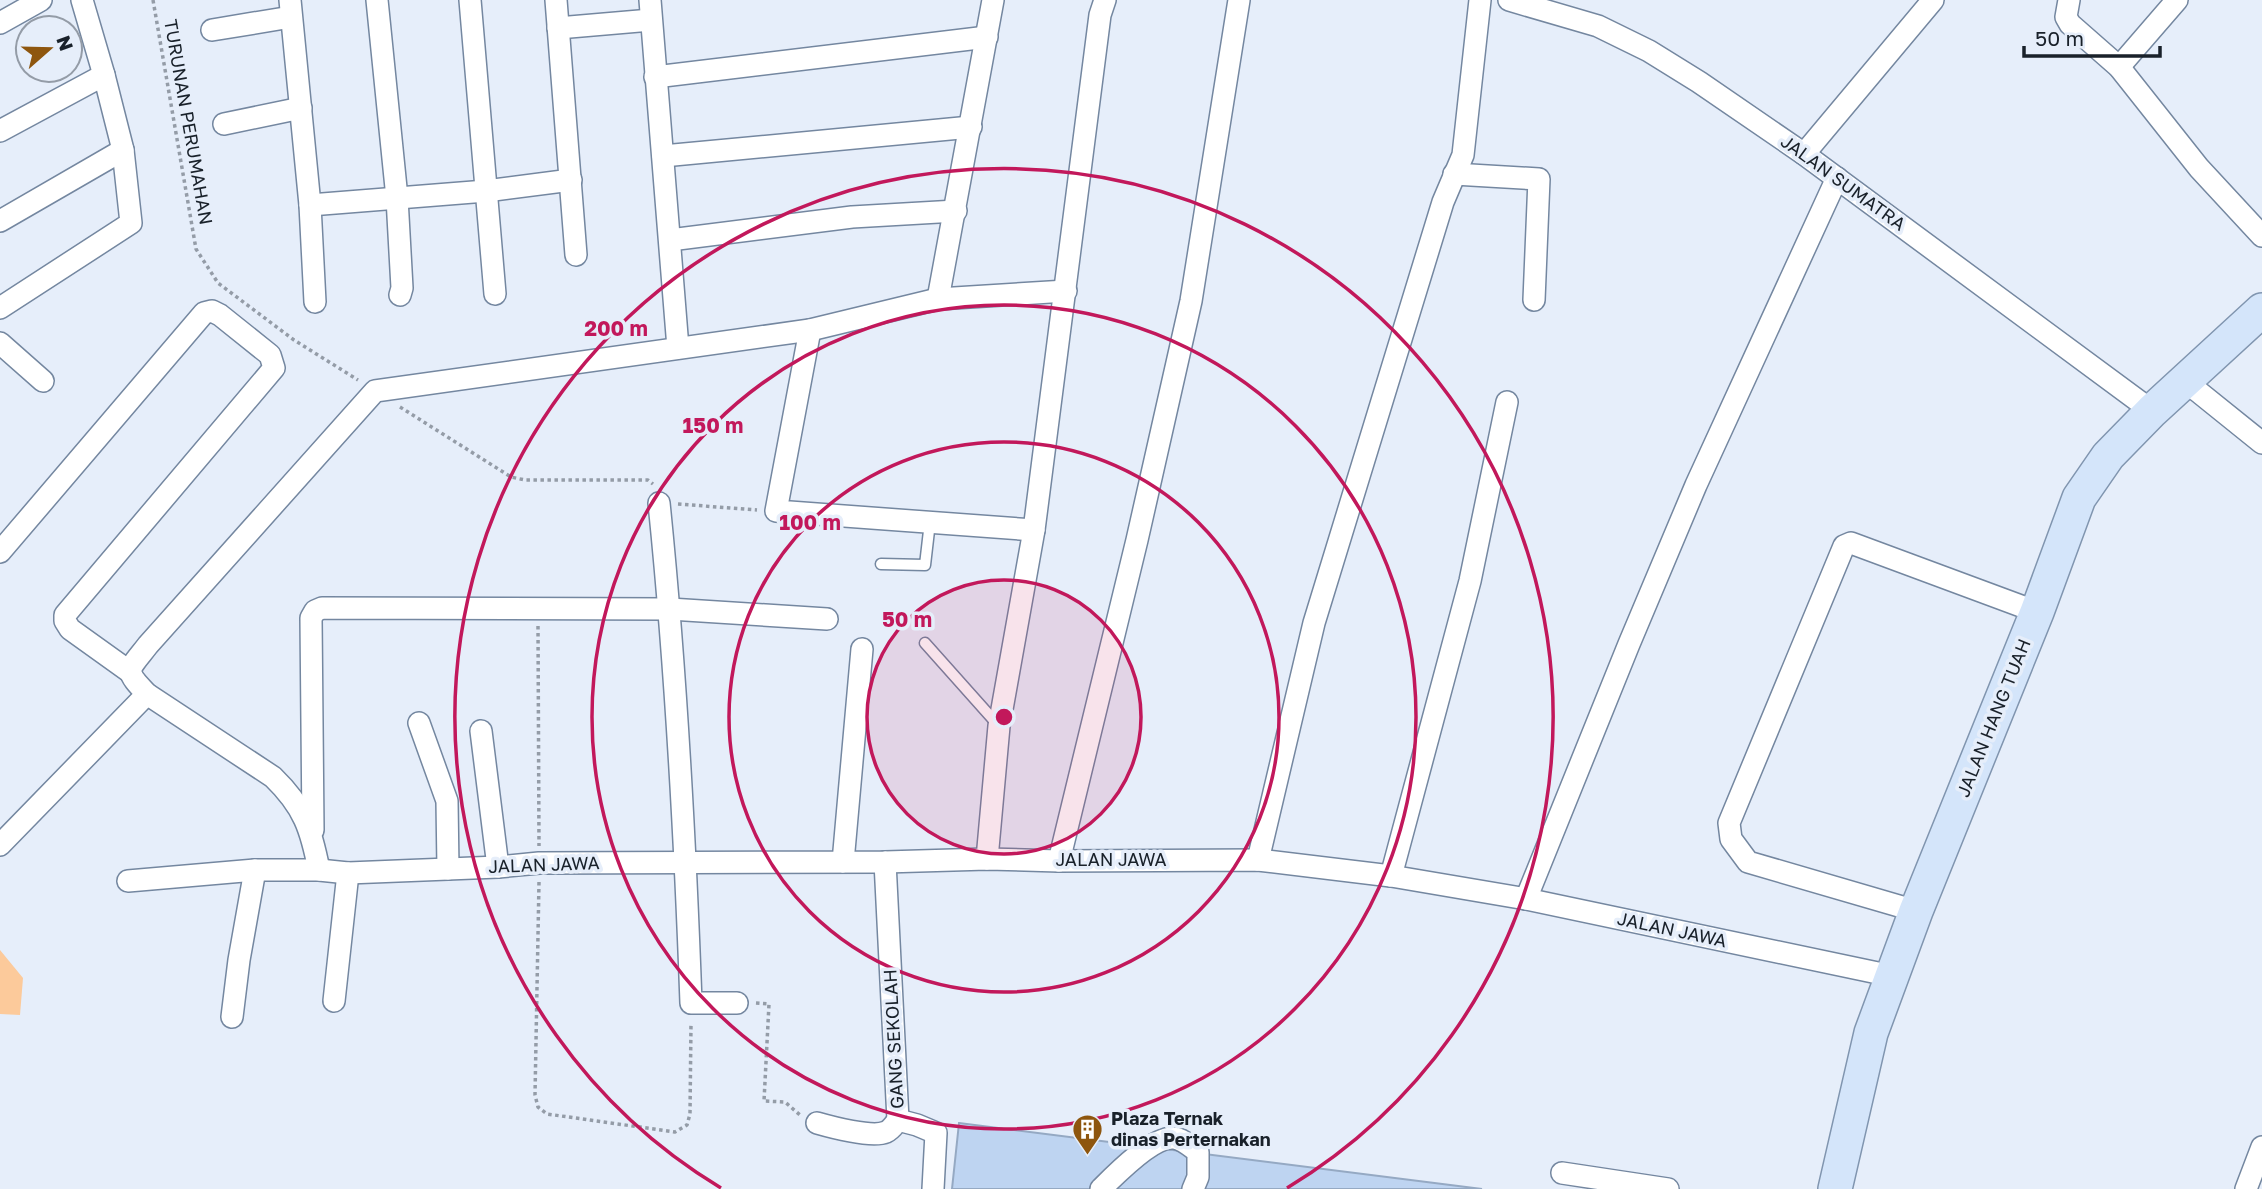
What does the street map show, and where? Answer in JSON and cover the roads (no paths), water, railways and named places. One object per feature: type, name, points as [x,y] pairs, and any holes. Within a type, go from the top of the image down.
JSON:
[{"type":"main road","name":"JALAN HANG TUAH","points":[[1835,1189],[1871,1033],[1916,911],[2037,611],[2079,498],[2108,456],[2152,411],[2259,318]]},
{"type":"street","points":[[0,23],[41,0]]},
{"type":"street","points":[[0,308],[131,223],[123,150],[82,0]]},
{"type":"street","points":[[377,0],[397,198],[402,288],[400,295]]},
{"type":"street","points":[[470,0],[495,294]]},
{"type":"street","points":[[556,0],[576,254]]},
{"type":"street","points":[[938,299],[993,0]]},
{"type":"street","points":[[987,859],[999,726],[1034,530],[1100,15],[1105,0]]},
{"type":"street","points":[[1059,861],[1137,540],[1191,301],[1240,0]]},
{"type":"street","points":[[1258,860],[1314,624],[1443,202],[1463,155],[1480,0]]},
{"type":"street","name":"JALAN SUMATRA","points":[[1509,0],[1598,26],[1649,51],[1699,82],[1804,154],[2152,411]]},
{"type":"street","points":[[1804,154],[1933,0]]},
{"type":"street","points":[[2069,0],[2066,17],[2070,24],[2119,67],[2199,168],[2262,236]]},
{"type":"street","points":[[2119,67],[2177,0]]},
{"type":"street","points":[[212,30],[291,8],[310,205],[315,302]]},
{"type":"street","points":[[558,28],[650,10],[678,348]]},
{"type":"street","points":[[655,77],[987,37]]},
{"type":"street","points":[[0,131],[104,75]]},
{"type":"street","points":[[224,124],[300,108]]},
{"type":"street","points":[[663,156],[971,127]]},
{"type":"street","points":[[0,220],[123,150]]},
{"type":"street","points":[[1454,174],[1539,179],[1534,300]]},
{"type":"street","points":[[1526,900],[1696,485],[1837,178]]},
{"type":"street","points":[[310,205],[485,191],[570,180]]},
{"type":"street","points":[[670,240],[852,217],[956,211]]},
{"type":"street","points":[[130,672],[148,645],[375,391],[810,330],[938,299],[1066,291]]},
{"type":"street","points":[[0,552],[204,313],[212,311],[220,315],[270,355],[274,368],[65,615],[65,621],[70,629],[130,672],[147,694],[273,778],[289,793],[304,814],[313,836]]},
{"type":"street","points":[[810,330],[776,512],[1034,530]]},
{"type":"street","points":[[0,343],[43,381]]},
{"type":"street","points":[[2185,381],[2262,443]]},
{"type":"street","points":[[1391,876],[1470,581],[1507,402]]},
{"type":"street","points":[[659,503],[670,608],[686,862],[691,1003],[737,1003]]},
{"type":"street","points":[[1916,911],[1748,862],[1731,839],[1729,822],[1846,544],[1851,543],[2037,611]]},
{"type":"street","points":[[319,870],[313,836],[311,618],[315,611],[323,608],[670,608],[827,620]]},
{"type":"street","points":[[843,862],[862,649]]},
{"type":"street","points":[[0,845],[147,694]]},
{"type":"street","points":[[419,723],[447,801],[448,869]]},
{"type":"street","points":[[481,731],[498,867]]},
{"type":"street","name":"JALAN JAWA","points":[[128,881],[255,870],[348,873],[539,863],[987,859],[1258,860],[1391,876],[1526,900],[1892,976]]},
{"type":"street","name":"GANG SEKOLAH","points":[[885,862],[898,1120],[936,1133],[933,1189]]},
{"type":"street","points":[[232,1017],[255,870]]},
{"type":"street","points":[[334,1001],[348,873]]},
{"type":"street","points":[[817,1123],[832,1128],[881,1134],[888,1132],[898,1120]]},
{"type":"street","points":[[1101,1189],[1118,1171],[1152,1146],[1163,1139],[1175,1138],[1198,1152],[1198,1177],[1193,1189]]},
{"type":"street","points":[[2246,1189],[2262,1147]]},
{"type":"street","points":[[1562,1173],[1668,1189]]},
{"type":"lane","points":[[881,564],[925,565],[930,522]]},
{"type":"lane","points":[[925,643],[999,726]]},
{"type":"place","name":"Plaza Ternak dinas Perternakan","points":[[1088,1156]]}]
